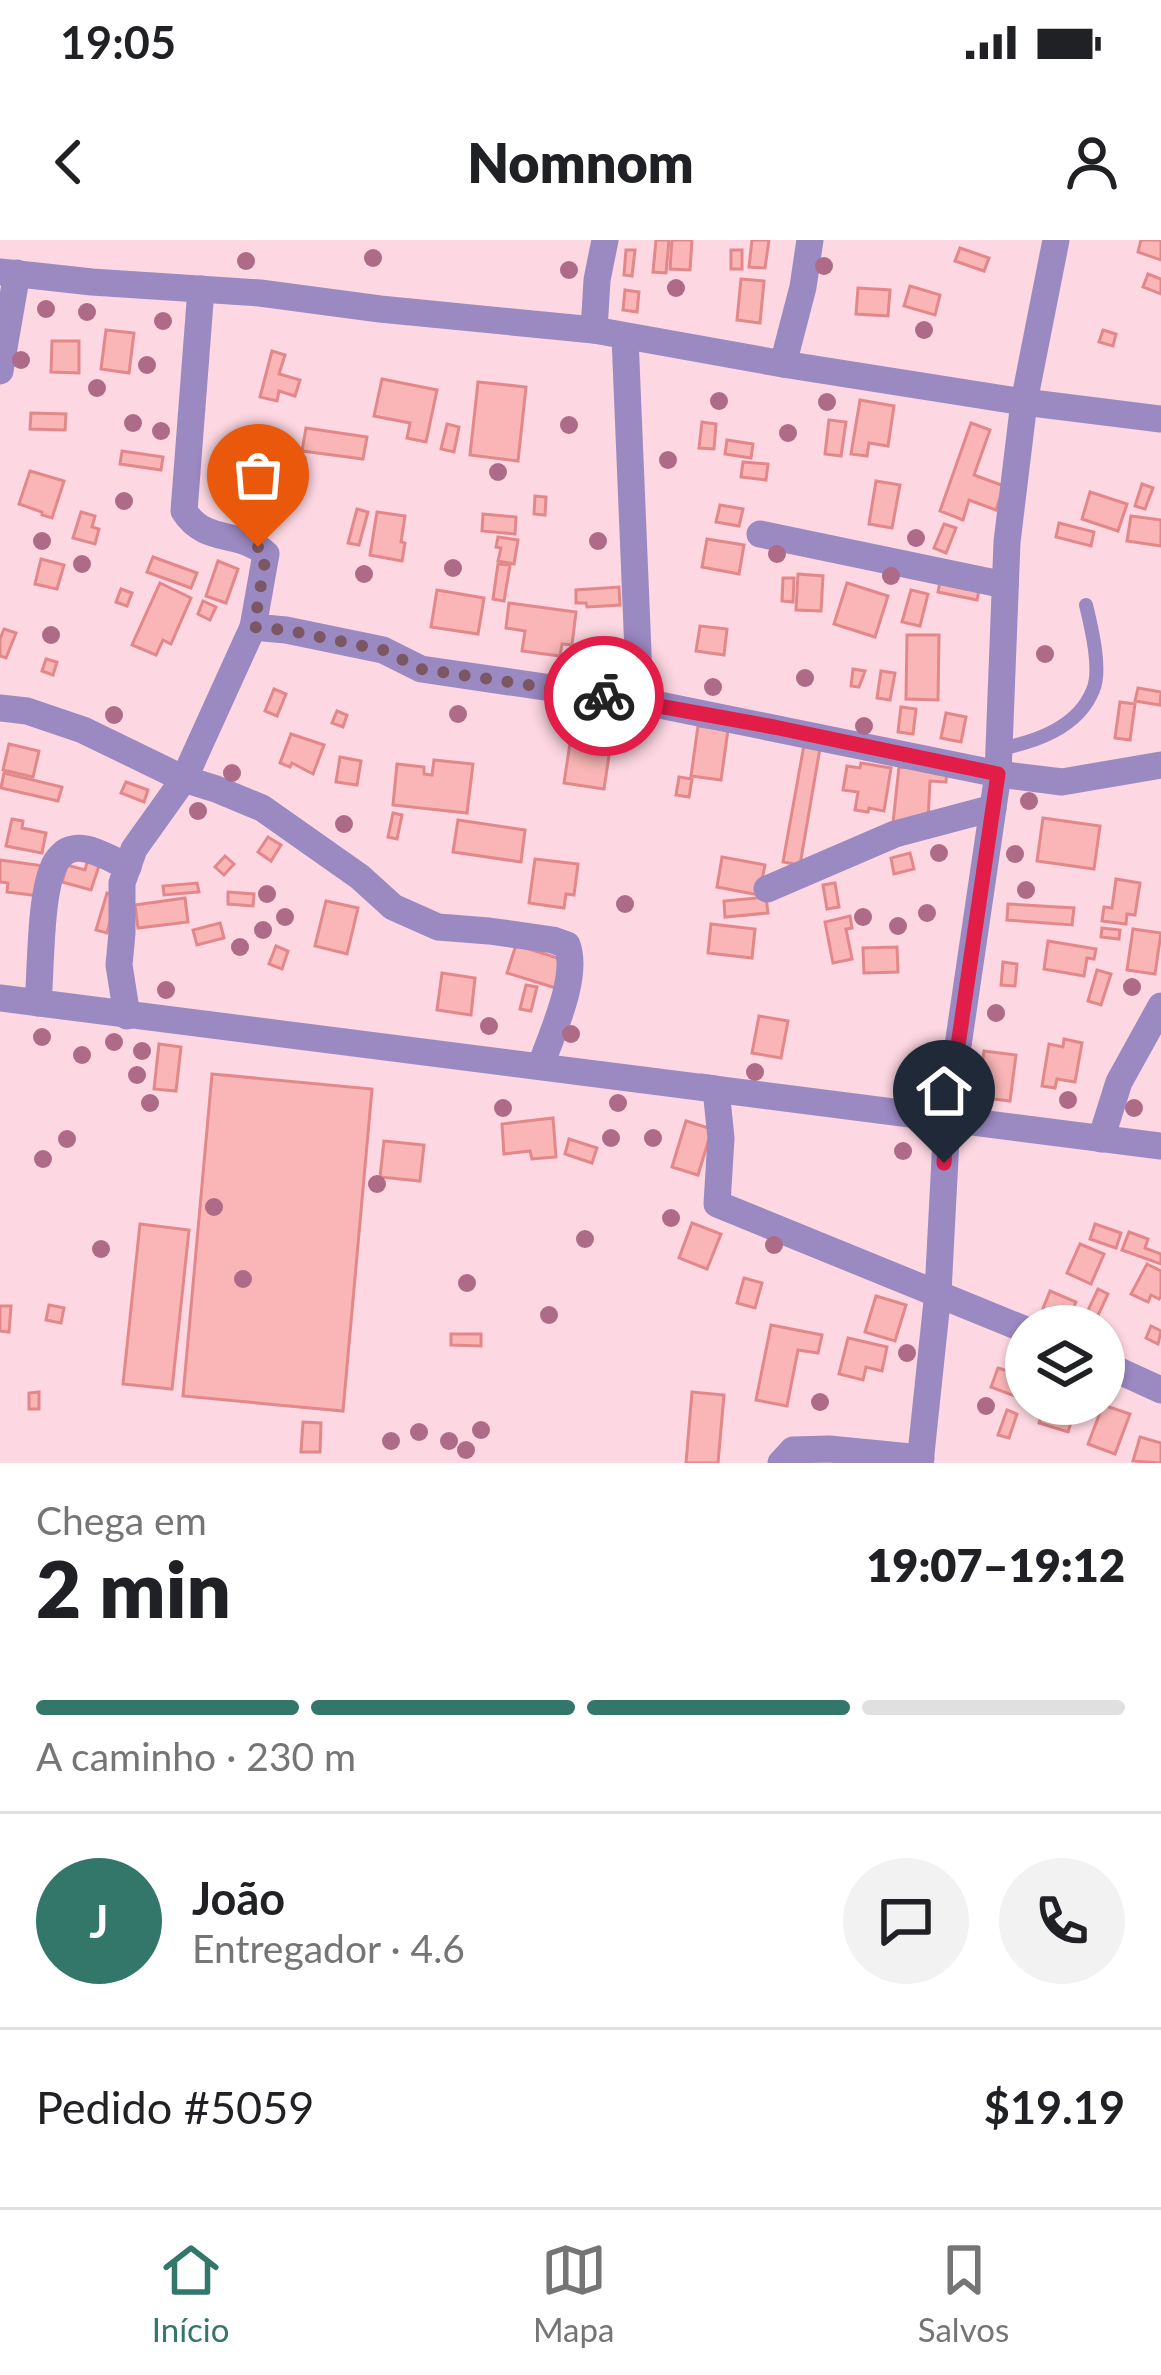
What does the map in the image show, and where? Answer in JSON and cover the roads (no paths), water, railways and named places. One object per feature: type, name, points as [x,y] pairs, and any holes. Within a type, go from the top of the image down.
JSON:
[{"type":"street","points":[[593,330],[605,240]]},
{"type":"street","points":[[783,364],[810,240]]},
{"type":"street","points":[[781,1463],[793,1450],[829,1449],[921,1460],[938,1292],[947,1120],[998,762],[1007,542],[1024,402],[1056,240]]},
{"type":"street","points":[[0,371],[8,272],[593,330],[1024,402],[1161,419]]},
{"type":"street","points":[[127,1016],[119,965],[122,883],[134,849],[184,779],[254,627],[266,554],[258,547],[208,533],[191,523],[184,511],[201,289]]},
{"type":"street","points":[[625,337],[640,701]]},
{"type":"street","points":[[760,534],[1006,585]]},
{"type":"street","points":[[254,627],[383,650],[421,669],[998,762],[1062,782],[1161,765]]},
{"type":"street","points":[[0,708],[27,711],[82,730],[184,779],[262,808],[360,877],[393,907],[437,927],[567,945],[572,959],[569,979],[542,1065]]},
{"type":"street","points":[[767,889],[895,834],[993,808]]},
{"type":"street","points":[[0,1028],[17,1000],[59,857],[74,848],[128,866]]},
{"type":"street","points":[[83,1009],[119,965]]},
{"type":"street","points":[[17,1000],[1161,1146]]},
{"type":"street","points":[[1101,1139],[1119,1082],[1161,1006]]},
{"type":"street","points":[[692,1086],[716,1089],[721,1138],[717,1204],[1005,1321]]},
{"type":"street","points":[[1125,1374],[1161,1390]]},
{"type":"lane","points":[[998,762],[1070,722],[1094,689],[1095,643],[1086,605]]}]
